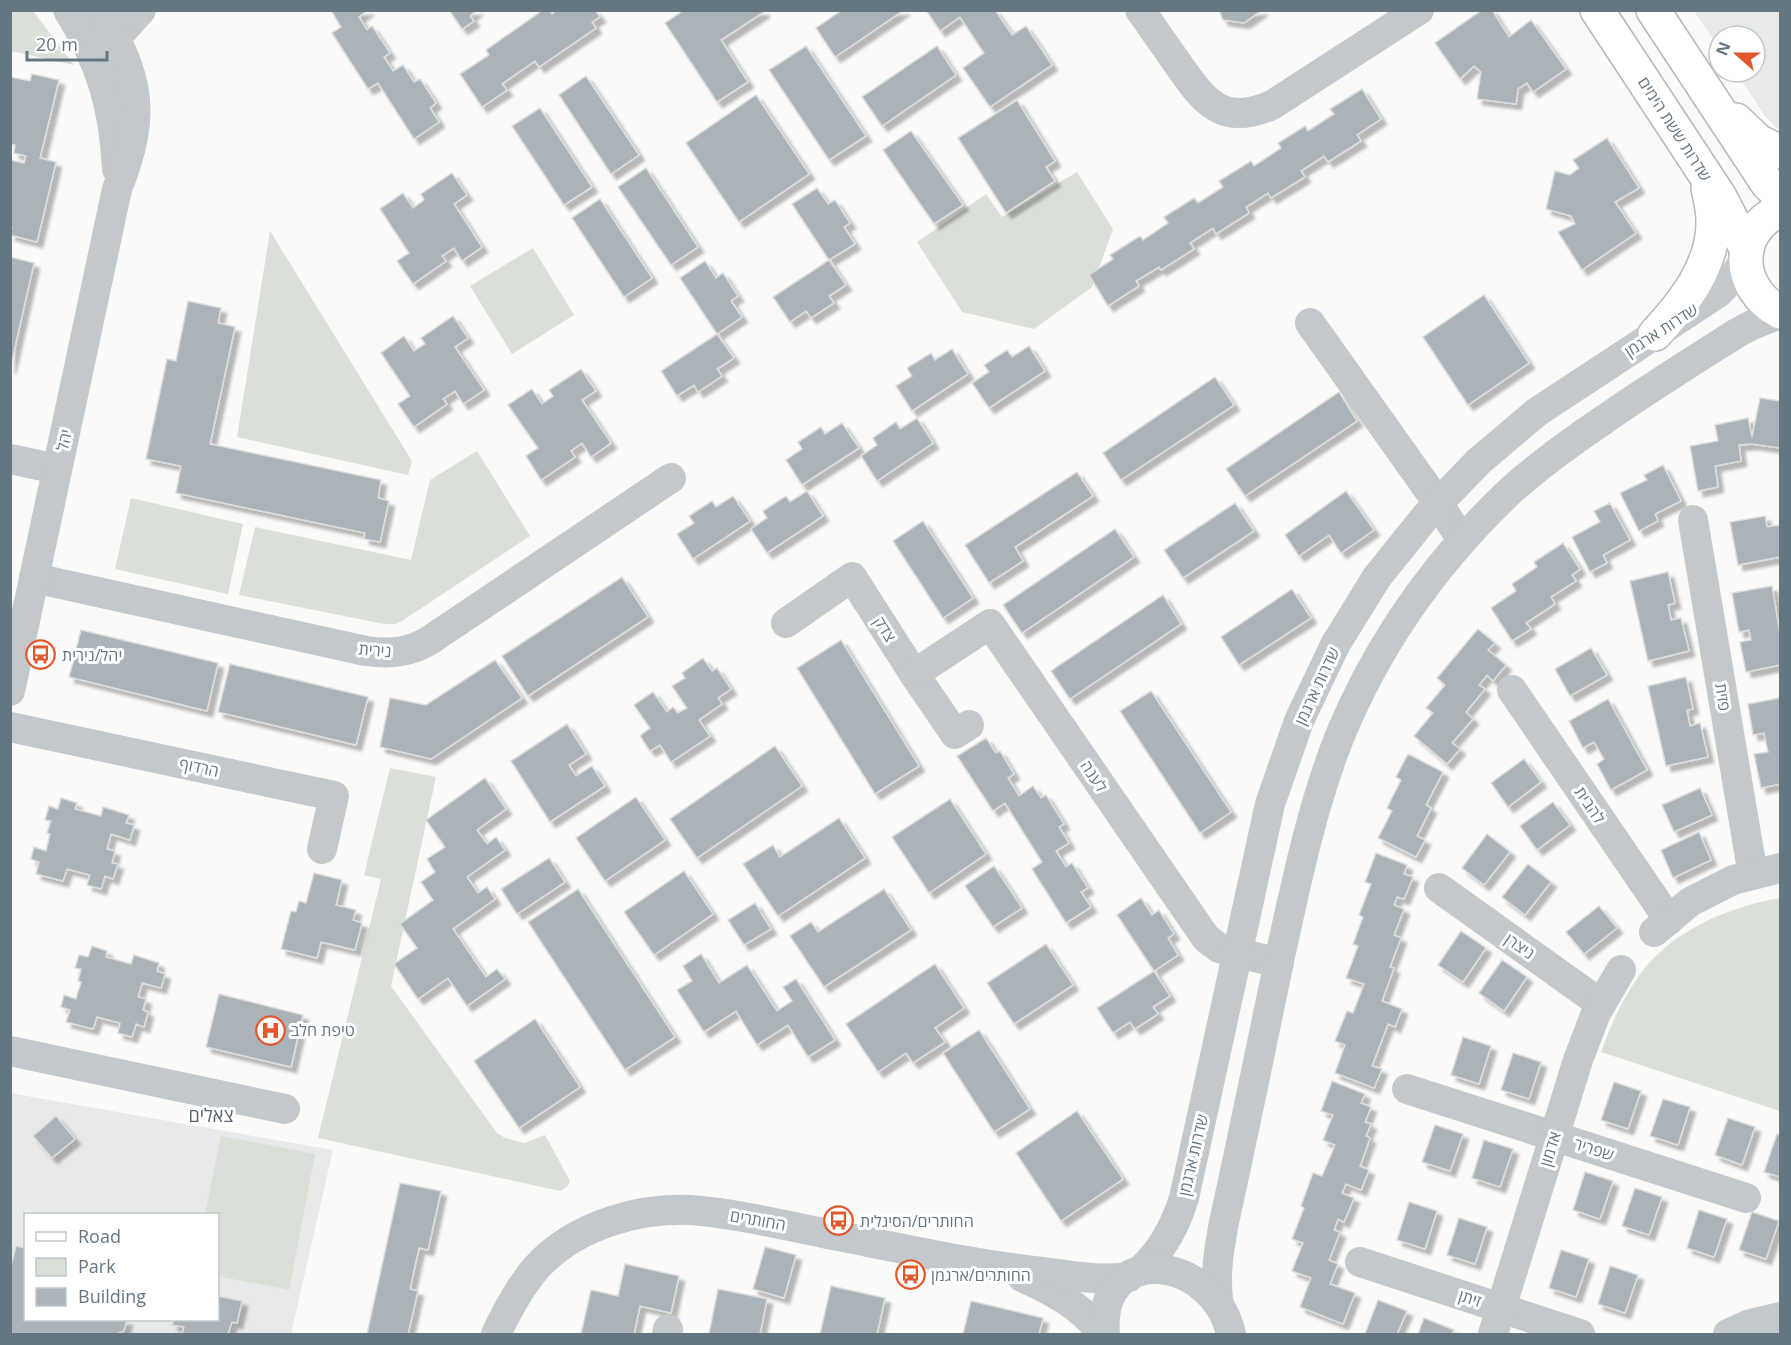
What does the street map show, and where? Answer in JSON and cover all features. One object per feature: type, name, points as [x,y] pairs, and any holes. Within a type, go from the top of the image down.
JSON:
[{"type":"main road","name":"שדרות ששת הימים","points":[[1597,10],[1720,197],[1747,254],[1747,274],[1755,292],[1780,313]]},
{"type":"main road","points":[[1653,10],[1767,183],[1780,196]]},
{"type":"main road","points":[[1704,88],[1758,141],[1780,152]]},
{"type":"main road","points":[[1655,334],[1690,292],[1702,269],[1710,245],[1713,220],[1707,177]]},
{"type":"main road","points":[[1747,254],[1754,232],[1761,223],[1780,210]]},
{"type":"street","name":"יהל","points":[[68,10],[104,46]]},
{"type":"street","name":"יהל","points":[[10,691],[117,189],[113,124],[104,82],[104,46],[99,10]]},
{"type":"street","points":[[104,46],[141,10]]},
{"type":"street","points":[[1140,10],[1206,101],[1225,111],[1247,113],[1272,105],[1419,10]]},
{"type":"street","points":[[1192,84],[1207,92],[1223,96],[1252,93],[1383,10]]},
{"type":"street","name":"שדרות ארגמן","points":[[1104,1335],[1106,1309],[1110,1298],[1116,1288],[1151,1261],[1168,1238],[1184,1198],[1270,804],[1299,721],[1335,645],[1377,577],[1426,516],[1479,461],[1537,412],[1718,293],[1732,279],[1747,254]]},
{"type":"street","points":[[1230,1324],[1217,1291],[1219,1248],[1279,963],[1312,816],[1339,738],[1373,666],[1413,602],[1462,540],[1508,493],[1563,447],[1737,333],[1780,313]]},
{"type":"street","points":[[1310,323],[1462,540]]},
{"type":"street","points":[[10,459],[57,469]]},
{"type":"street","name":"נירית","points":[[34,578],[366,651],[399,652],[415,648],[430,640],[671,478]]},
{"type":"street","name":"פזית","points":[[1694,519],[1767,871]]},
{"type":"street","name":"צדק","points":[[786,623],[852,576],[955,734],[969,725]]},
{"type":"street","name":"לענה","points":[[914,674],[990,624],[1206,938],[1219,948],[1279,963]]},
{"type":"street","name":"להבית","points":[[1512,690],[1661,926],[1690,903],[1733,880],[1767,871]]},
{"type":"street","name":"הרדוף","points":[[10,727],[334,796],[322,849]]},
{"type":"street","name":"ניצרן","points":[[1439,888],[1601,1004]]},
{"type":"street","name":"אדמון","points":[[1497,1322],[1578,1059],[1596,1013],[1621,970]]},
{"type":"street","points":[[10,1050],[285,1108]]},
{"type":"street","name":"שפריר","points":[[1407,1089],[1746,1198]]},
{"type":"street","name":"החותרים","points":[[496,1335],[509,1306],[536,1268],[570,1240],[608,1221],[652,1211],[700,1211],[753,1219],[991,1266],[1094,1278],[1134,1274],[1146,1269],[1170,1270],[1182,1274],[1205,1288],[1230,1324]]},
{"type":"street","name":"זיתן","points":[[1360,1262],[1497,1322],[1580,1335]]},
{"type":"street","name":"החותרים","points":[[991,1266],[1054,1292],[1083,1313],[1104,1335]]},
{"type":"street","points":[[1728,1335],[1750,1324],[1780,1317]]},
{"type":"shaded area","points":[[1694,11],[1780,11],[1780,132],[1765,116],[1744,84],[1767,84],[1767,24],[1707,24],[1707,30]]},
{"type":"shaded area","points":[[10,1093],[333,1150],[291,1334],[11,1334]]},
{"type":"green space","points":[[11,10],[33,11],[74,65],[11,51]]},
{"type":"green space","points":[[1077,172],[1113,229],[1092,287],[1034,329],[962,312],[917,242],[986,194],[1002,217]]},
{"type":"green space","points":[[270,231],[412,461],[408,475],[237,437]]},
{"type":"green space","points":[[533,248],[574,315],[512,354],[470,286]]},
{"type":"green space","points":[[477,451],[530,536],[402,621],[395,624],[384,624],[239,595],[255,527],[411,560],[430,480]]},
{"type":"green space","points":[[131,498],[243,524],[228,594],[115,569]]},
{"type":"green space","points":[[390,768],[436,777],[391,986],[497,1133],[505,1138],[525,1143],[545,1135],[570,1181],[568,1186],[560,1191],[318,1138],[381,879],[364,875]]},
{"type":"green space","points":[[1780,898],[1780,1111],[1601,1052],[1618,1011],[1635,982],[1654,958],[1669,944],[1722,914]]},
{"type":"green space","points":[[221,1136],[315,1154],[289,1290],[219,1276],[219,1213],[205,1213]]},
{"type":"building","points":[[331,10],[368,10],[359,17],[367,30],[372,26],[390,53],[384,57],[393,71],[403,65],[414,82],[420,79],[436,103],[430,108],[439,122],[414,139],[378,83],[368,89],[332,33],[341,27]]},
{"type":"building","points":[[449,10],[477,10],[470,16],[474,21],[462,29]]},
{"type":"building","points":[[543,10],[550,10],[552,14],[557,10],[595,10],[600,17],[592,22],[596,28],[539,67],[535,61],[502,84],[507,90],[482,107],[460,74],[489,55],[486,50]]},
{"type":"building","points":[[684,10],[763,10],[764,12],[721,40],[748,82],[717,102],[665,23]]},
{"type":"building","points":[[842,10],[904,10],[835,57],[816,28]]},
{"type":"building","points":[[926,10],[995,10],[1012,35],[1026,26],[1052,65],[990,107],[963,68],[984,53],[960,17],[940,31]]},
{"type":"building","points":[[1219,10],[1262,10],[1244,23],[1223,20]]},
{"type":"building","points":[[1482,10],[1492,10],[1509,37],[1531,20],[1566,69],[1533,92],[1527,83],[1518,89],[1516,104],[1477,99],[1481,72],[1474,66],[1460,79],[1435,43]]},
{"type":"building","points":[[806,46],[866,136],[829,160],[769,70]]},
{"type":"building","points":[[937,46],[956,75],[882,126],[862,97]]},
{"type":"building","points":[[32,74],[59,80],[40,158],[56,162],[37,242],[10,235],[12,227],[10,226],[10,160],[24,163],[26,156],[14,153],[15,145],[10,144],[10,77],[30,81]]},
{"type":"building","points":[[586,76],[639,155],[611,174],[559,95]]},
{"type":"building","points":[[1362,89],[1381,119],[1357,135],[1361,141],[1328,162],[1324,156],[1301,171],[1305,177],[1271,198],[1268,193],[1246,207],[1249,213],[1216,234],[1213,228],[1190,243],[1194,249],[1161,270],[1159,267],[1136,281],[1139,286],[1108,306],[1089,275],[1113,259],[1110,255],[1140,236],[1143,240],[1168,223],[1164,217],[1194,198],[1198,203],[1223,187],[1219,181],[1251,161],[1254,166],[1281,148],[1278,143],[1305,126],[1308,131],[1334,114],[1330,109]]},
{"type":"building","points":[[756,95],[809,174],[739,222],[686,143]]},
{"type":"building","points":[[1017,100],[1055,161],[1046,167],[1055,181],[1006,213],[958,138]]},
{"type":"building","points":[[540,108],[592,187],[564,205],[512,126]]},
{"type":"building","points":[[911,131],[963,205],[934,224],[883,150]]},
{"type":"building","points":[[1607,138],[1639,188],[1615,202],[1636,233],[1582,270],[1558,232],[1575,224],[1571,216],[1546,209],[1555,171],[1570,175],[1579,168],[1573,160]]},
{"type":"building","points":[[646,168],[698,247],[671,265],[618,187]]},
{"type":"building","points":[[452,173],[467,195],[454,204],[482,247],[462,261],[454,248],[442,256],[446,261],[413,284],[397,261],[409,253],[380,209],[403,193],[413,208],[424,200],[421,194]]},
{"type":"building","points":[[817,188],[828,204],[835,200],[850,223],[844,227],[855,244],[829,260],[792,204]]},
{"type":"building","points":[[600,199],[652,278],[624,297],[572,218]]},
{"type":"building","points":[[10,257],[34,263],[10,369]]},
{"type":"building","points":[[829,260],[846,285],[829,296],[834,303],[811,318],[806,311],[790,322],[773,297]]},
{"type":"building","points":[[705,261],[716,278],[723,273],[738,296],[731,301],[742,317],[717,334],[680,278]]},
{"type":"building","points":[[1484,295],[1529,363],[1468,405],[1423,337]]},
{"type":"building","points":[[188,301],[221,308],[218,323],[235,327],[210,444],[381,480],[378,498],[389,501],[380,542],[364,539],[365,533],[176,493],[181,466],[146,459],[167,359],[176,361]]},
{"type":"building","points":[[453,316],[468,338],[455,347],[484,390],[463,404],[455,391],[443,399],[447,404],[414,427],[398,404],[410,396],[381,353],[404,336],[414,351],[425,344],[421,338]]},
{"type":"building","points":[[717,334],[734,358],[717,369],[722,376],[698,392],[694,385],[677,396],[661,371]]},
{"type":"building","points":[[1029,346],[1045,371],[989,408],[972,383],[989,372],[984,365],[1007,350],[1012,357]]},
{"type":"building","points":[[952,349],[968,374],[912,411],[896,386],[912,376],[907,368],[931,353],[935,360]]},
{"type":"building","points":[[581,369],[596,391],[582,400],[611,443],[591,457],[582,443],[571,451],[575,457],[541,480],[526,456],[538,448],[508,405],[532,389],[542,404],[553,396],[549,390]]},
{"type":"building","points":[[1215,377],[1234,405],[1121,480],[1103,453]]},
{"type":"building","points":[[1339,392],[1357,421],[1245,496],[1226,469]]},
{"type":"building","points":[[1760,398],[1780,401],[1780,448],[1752,444],[1739,445],[1741,461],[1715,466],[1718,487],[1698,491],[1690,446],[1718,441],[1715,425],[1748,418],[1752,437]]},
{"type":"building","points":[[917,418],[933,443],[877,481],[861,456],[877,445],[873,438],[896,422],[900,429]]},
{"type":"building","points":[[842,423],[859,448],[802,485],[786,460],[802,449],[798,442],[821,427],[825,434]]},
{"type":"building","points":[[1663,465],[1681,501],[1655,514],[1658,521],[1639,531],[1620,493],[1647,480],[1644,475]]},
{"type":"building","points":[[1077,472],[1093,496],[1015,547],[1023,561],[989,583],[965,545]]},
{"type":"building","points":[[807,491],[823,516],[767,553],[751,529],[767,518],[763,511],[786,496],[790,502]]},
{"type":"building","points":[[1346,491],[1374,530],[1341,553],[1329,535],[1299,556],[1285,535]]},
{"type":"building","points":[[733,496],[750,521],[693,559],[677,534],[694,523],[689,516],[712,501],[716,507]]},
{"type":"building","points":[[1235,503],[1254,531],[1183,578],[1164,550]]},
{"type":"building","points":[[1610,503],[1630,540],[1603,555],[1607,563],[1590,572],[1572,537],[1600,522],[1594,511]]},
{"type":"building","points":[[1765,516],[1767,527],[1780,525],[1780,557],[1738,565],[1730,522]]},
{"type":"building","points":[[923,521],[973,598],[943,618],[893,541]]},
{"type":"building","points":[[1115,529],[1134,557],[1022,633],[1003,605]]},
{"type":"building","points":[[1563,543],[1580,569],[1572,575],[1576,581],[1551,597],[1555,604],[1526,623],[1531,629],[1512,641],[1491,608],[1516,591],[1512,584],[1537,567],[1534,562]]},
{"type":"building","points":[[1668,572],[1675,603],[1668,605],[1671,620],[1681,618],[1689,651],[1648,661],[1630,581]]},
{"type":"building","points":[[622,577],[648,617],[528,696],[502,656]]},
{"type":"building","points":[[1772,586],[1780,634],[1780,665],[1746,672],[1740,642],[1751,640],[1749,630],[1739,632],[1732,593]]},
{"type":"building","points":[[1292,589],[1311,618],[1239,665],[1221,637]]},
{"type":"building","points":[[1163,595],[1181,624],[1070,699],[1051,671]]},
{"type":"building","points":[[1478,629],[1495,643],[1488,650],[1506,665],[1493,681],[1487,675],[1479,685],[1485,689],[1466,712],[1473,719],[1452,743],[1460,749],[1447,764],[1414,736],[1433,713],[1426,708],[1445,685],[1437,678]]},
{"type":"building","points":[[81,630],[218,663],[207,711],[69,677]]},
{"type":"building","points":[[841,640],[919,766],[875,794],[797,668]]},
{"type":"building","points":[[1591,648],[1607,675],[1570,696],[1555,669]]},
{"type":"building","points":[[703,658],[712,671],[717,668],[731,689],[718,698],[722,704],[699,720],[710,736],[671,762],[660,745],[650,751],[640,736],[650,728],[634,705],[653,692],[667,712],[673,707],[678,713],[687,708],[672,686],[685,678],[682,673]]},
{"type":"building","points":[[495,660],[522,698],[431,759],[380,747],[390,698],[426,705]]},
{"type":"building","points":[[230,664],[368,697],[356,745],[218,712]]},
{"type":"building","points":[[1686,677],[1693,709],[1687,710],[1690,726],[1700,723],[1708,757],[1666,766],[1648,686]]},
{"type":"building","points":[[1151,691],[1231,812],[1200,833],[1120,711]]},
{"type":"building","points":[[1780,698],[1780,784],[1761,788],[1754,754],[1768,752],[1764,733],[1753,735],[1748,704]]},
{"type":"building","points":[[1608,699],[1647,770],[1611,790],[1597,764],[1604,759],[1594,742],[1583,748],[1569,721]]},
{"type":"building","points":[[567,724],[586,754],[569,765],[576,776],[592,766],[605,786],[550,822],[511,761]]},
{"type":"building","points":[[986,738],[996,753],[1000,751],[1014,774],[1008,778],[1019,796],[1033,786],[1041,798],[1046,795],[1064,824],[1059,827],[1069,843],[1056,851],[1066,867],[1072,863],[1088,888],[1081,892],[1091,907],[1066,923],[1032,869],[1042,862],[1005,803],[993,811],[957,756]]},
{"type":"building","points":[[775,746],[802,786],[697,858],[670,819]]},
{"type":"building","points":[[1408,754],[1443,772],[1426,805],[1431,808],[1417,836],[1425,840],[1416,857],[1378,838],[1392,811],[1387,808],[1401,780],[1396,777]]},
{"type":"building","points":[[1524,759],[1541,782],[1508,807],[1491,783]]},
{"type":"building","points":[[485,778],[506,809],[477,830],[487,844],[496,837],[505,850],[467,877],[478,893],[487,887],[495,899],[453,929],[486,977],[497,969],[505,979],[467,1006],[448,978],[418,999],[394,964],[417,948],[400,924],[433,900],[421,882],[435,872],[427,859],[445,847],[426,820]]},
{"type":"building","points":[[1700,788],[1712,815],[1674,832],[1662,805]]},
{"type":"building","points":[[636,797],[665,840],[605,881],[576,838]]},
{"type":"building","points":[[61,798],[77,803],[75,809],[101,816],[103,807],[129,815],[126,823],[134,825],[130,840],[111,834],[107,849],[115,851],[112,863],[118,864],[113,879],[105,876],[101,889],[87,885],[90,875],[67,869],[63,881],[36,874],[39,862],[31,859],[34,847],[46,851],[50,834],[47,833],[51,821],[45,820],[49,806],[58,809]]},
{"type":"building","points":[[950,799],[986,854],[929,893],[892,837]]},
{"type":"building","points":[[1553,802],[1570,825],[1537,850],[1520,826]]},
{"type":"building","points":[[839,818],[865,858],[778,916],[743,864],[773,845],[780,857]]},
{"type":"building","points":[[1699,832],[1711,860],[1673,878],[1661,850]]},
{"type":"building","points":[[1487,834],[1510,852],[1484,885],[1462,868]]},
{"type":"building","points":[[1376,853],[1407,865],[1404,874],[1413,877],[1404,899],[1397,897],[1394,905],[1404,909],[1394,935],[1401,938],[1390,967],[1394,968],[1382,1001],[1402,1009],[1395,1027],[1388,1024],[1372,1066],[1382,1069],[1374,1088],[1335,1073],[1345,1045],[1335,1041],[1347,1011],[1353,1013],[1364,984],[1346,978],[1358,946],[1353,944],[1363,917],[1359,915],[1371,884],[1365,882]]},
{"type":"building","points":[[549,858],[565,882],[517,914],[501,889]]},
{"type":"building","points":[[1528,864],[1551,882],[1525,915],[1502,897]]},
{"type":"building","points":[[994,866],[1022,908],[993,927],[965,886]]},
{"type":"building","points":[[684,871],[713,914],[654,955],[624,912]]},
{"type":"building","points":[[314,873],[342,880],[336,905],[356,910],[353,920],[362,923],[355,950],[321,942],[317,958],[281,949],[291,911],[296,912],[299,901],[306,903]]},
{"type":"building","points":[[578,889],[675,1037],[625,1070],[528,922]]},
{"type":"building","points":[[884,889],[911,930],[824,987],[790,936],[811,922],[818,932]]},
{"type":"building","points":[[1141,898],[1152,915],[1159,910],[1174,934],[1168,938],[1178,955],[1154,971],[1117,915]]},
{"type":"building","points":[[755,903],[771,929],[744,945],[728,920]]},
{"type":"building","points":[[1599,906],[1617,928],[1584,954],[1566,932]]},
{"type":"building","points":[[1461,931],[1486,948],[1463,982],[1438,965]]},
{"type":"building","points":[[1046,944],[1073,985],[1014,1024],[987,983]]},
{"type":"building","points":[[92,946],[107,951],[106,957],[131,964],[134,955],[159,963],[157,971],[165,974],[161,988],[142,983],[138,997],[146,999],[143,1010],[148,1012],[144,1027],[136,1024],[132,1037],[118,1033],[120,1023],[97,1017],[93,1029],[66,1022],[70,1010],[61,1007],[64,995],[76,999],[81,982],[78,981],[81,969],[75,968],[79,955],[88,957]]},
{"type":"building","points":[[701,954],[719,983],[747,965],[777,1011],[792,1001],[783,987],[796,979],[835,1040],[808,1057],[788,1025],[757,1045],[736,1011],[704,1032],[677,990],[692,981],[683,966]]},
{"type":"building","points":[[1502,960],[1527,977],[1504,1011],[1479,993]]},
{"type":"building","points":[[935,964],[964,1008],[935,1028],[945,1042],[913,1063],[906,1053],[878,1072],[846,1024]]},
{"type":"building","points":[[1154,971],[1170,996],[1153,1007],[1158,1014],[1135,1029],[1130,1022],[1113,1033],[1097,1008]]},
{"type":"building","points":[[219,994],[303,1015],[291,1067],[206,1047]]},
{"type":"building","points":[[535,1019],[580,1087],[519,1128],[474,1061]]},
{"type":"building","points":[[979,1030],[1030,1109],[994,1132],[943,1053]]},
{"type":"building","points":[[1463,1037],[1491,1046],[1479,1084],[1451,1075]]},
{"type":"building","points":[[1513,1053],[1541,1062],[1529,1099],[1501,1090]]},
{"type":"building","points":[[1332,1081],[1365,1094],[1361,1103],[1371,1107],[1365,1122],[1371,1124],[1366,1136],[1370,1138],[1360,1166],[1369,1170],[1361,1190],[1346,1184],[1342,1193],[1354,1198],[1344,1222],[1338,1219],[1334,1230],[1340,1232],[1329,1260],[1338,1264],[1330,1284],[1355,1293],[1343,1324],[1300,1307],[1311,1278],[1292,1271],[1303,1243],[1292,1239],[1304,1208],[1301,1206],[1313,1173],[1322,1176],[1335,1145],[1323,1140],[1333,1115],[1321,1111]]},
{"type":"building","points":[[1614,1082],[1641,1091],[1628,1129],[1601,1120]]},
{"type":"building","points":[[1663,1099],[1690,1107],[1678,1145],[1650,1136]]},
{"type":"building","points":[[1077,1111],[1123,1179],[1061,1221],[1016,1153]]},
{"type":"building","points":[[56,1116],[75,1139],[52,1158],[33,1136]]},
{"type":"building","points":[[1728,1118],[1755,1127],[1742,1165],[1715,1155]]},
{"type":"building","points":[[1435,1125],[1463,1134],[1450,1171],[1422,1162]]},
{"type":"building","points":[[1777,1134],[1780,1135],[1780,1177],[1764,1172]]},
{"type":"building","points":[[1484,1140],[1513,1149],[1500,1187],[1472,1178]]},
{"type":"building","points":[[1585,1172],[1613,1181],[1600,1219],[1573,1210]]},
{"type":"building","points":[[400,1183],[441,1191],[428,1250],[419,1248],[410,1289],[418,1291],[408,1334],[367,1334]]},
{"type":"building","points":[[1635,1188],[1662,1197],[1649,1235],[1622,1226]]},
{"type":"building","points":[[1409,1202],[1437,1211],[1425,1249],[1397,1240]]},
{"type":"building","points":[[1699,1210],[1727,1219],[1714,1257],[1687,1248]]},
{"type":"building","points":[[1752,1212],[1779,1221],[1766,1259],[1739,1250]]},
{"type":"building","points":[[1459,1218],[1487,1227],[1475,1264],[1447,1255]]},
{"type":"building","points":[[16,1246],[24,1248],[24,1321],[127,1321],[124,1331],[116,1334],[13,1334],[10,1331],[10,1271]]},
{"type":"building","points":[[765,1247],[796,1255],[784,1298],[753,1289]]},
{"type":"building","points":[[1561,1250],[1589,1259],[1576,1297],[1549,1288]]},
{"type":"building","points":[[625,1264],[679,1276],[671,1313],[640,1306],[634,1334],[581,1334],[591,1290],[618,1296]]},
{"type":"building","points":[[1610,1266],[1638,1275],[1625,1313],[1598,1304]]},
{"type":"building","points":[[831,1286],[885,1298],[877,1334],[820,1334]]},
{"type":"building","points":[[718,1289],[767,1299],[760,1334],[709,1334]]},
{"type":"building","points":[[219,1296],[242,1301],[237,1323],[232,1322],[228,1334],[182,1334],[184,1327],[172,1325],[174,1321],[219,1321]]},
{"type":"building","points":[[1378,1300],[1407,1311],[1397,1334],[1365,1334]]},
{"type":"building","points":[[971,1301],[1043,1318],[1039,1334],[963,1334]]},
{"type":"building","points":[[1424,1318],[1454,1330],[1452,1334],[1418,1334]]},
{"type":"place","name":"יהל/נירית","points":[[41,655]]},
{"type":"place","name":"טיפת חלב","points":[[270,1030]]},
{"type":"place","name":"החותרים/הסיגלית","points":[[839,1221]]},
{"type":"place","name":"החותרים/ארגמן","points":[[910,1275]]},
{"type":"district","name":"צאלים","points":[[211,1116]]}]
